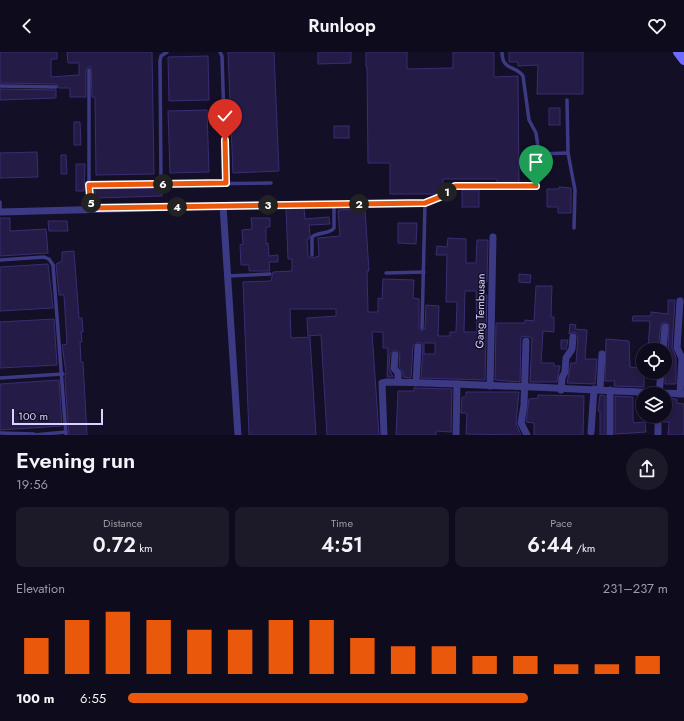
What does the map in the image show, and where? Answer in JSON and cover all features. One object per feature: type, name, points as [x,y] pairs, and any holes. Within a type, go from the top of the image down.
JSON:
[{"type":"street","points":[[678,52],[684,60]]},
{"type":"street","points":[[0,212],[91,208],[223,206],[238,435]]},
{"type":"street","name":"Gang Tembusan","points":[[490,386],[493,237]]},
{"type":"street","points":[[672,394],[682,394],[682,358],[677,348],[680,301]]},
{"type":"street","points":[[664,343],[665,328]]},
{"type":"street","points":[[561,390],[566,358],[572,349],[572,337]]},
{"type":"street","points":[[526,341],[521,425],[525,428],[526,435]]},
{"type":"street","points":[[416,383],[418,347]]},
{"type":"street","points":[[591,432],[602,354]]},
{"type":"street","points":[[395,355],[394,368],[398,373],[398,382]]},
{"type":"street","points":[[384,435],[382,383],[398,382],[561,390],[597,389],[636,392]]},
{"type":"street","points":[[456,435],[457,384]]},
{"type":"street","points":[[610,390],[610,435]]},
{"type":"street","points":[[658,423],[658,435]]},
{"type":"lane","points":[[161,184],[160,61],[161,56],[167,52]]},
{"type":"lane","points":[[220,52],[222,56],[226,183]]},
{"type":"lane","points":[[223,206],[425,203],[440,197],[455,186],[536,186],[538,154],[536,133],[529,120],[523,76],[505,64],[502,59],[502,52]]},
{"type":"lane","points":[[89,70],[89,185],[91,208]]},
{"type":"lane","points":[[0,86],[56,87]]},
{"type":"lane","points":[[567,100],[568,153],[575,190],[574,228]]},
{"type":"lane","points":[[538,154],[568,153]]},
{"type":"lane","points":[[89,185],[271,183]]},
{"type":"lane","points":[[0,202],[0,212]]},
{"type":"lane","points":[[422,328],[425,203]]},
{"type":"lane","points":[[312,255],[312,237],[317,234],[330,232],[334,228],[334,204]]},
{"type":"lane","points":[[0,260],[44,257],[49,259],[54,265],[63,374],[66,434],[0,433]]},
{"type":"lane","points":[[386,273],[424,272]]},
{"type":"lane","points":[[228,276],[270,274]]},
{"type":"lane","points":[[0,378],[63,374]]},
{"type":"building","points":[[0,52],[57,52],[57,59],[51,59],[51,77],[79,75],[79,63],[68,63],[67,52],[152,52],[154,174],[96,175],[95,97],[92,97],[91,67],[88,67],[86,70],[86,97],[70,97],[70,88],[59,88],[56,84],[0,83]]},
{"type":"building","points":[[228,52],[274,52],[279,171],[233,173]]},
{"type":"building","points":[[318,52],[351,52],[351,63],[318,64]]},
{"type":"building","points":[[366,52],[407,52],[407,69],[453,68],[453,52],[494,52],[494,77],[518,76],[519,183],[497,183],[497,179],[443,179],[443,191],[439,194],[390,194],[390,163],[368,163]]},
{"type":"building","points":[[509,52],[583,52],[583,94],[537,94],[538,65],[518,66],[518,62],[509,62]]},
{"type":"building","points":[[208,56],[209,100],[169,101],[168,57]]},
{"type":"building","points":[[0,89],[56,90],[56,98],[0,100]]},
{"type":"building","points":[[549,108],[560,108],[560,125],[549,125]]},
{"type":"building","points":[[207,110],[209,172],[170,173],[168,111]]},
{"type":"building","points":[[74,122],[80,122],[81,145],[74,145]]},
{"type":"building","points":[[334,126],[349,126],[349,138],[334,138]]},
{"type":"building","points":[[37,152],[38,177],[0,178],[0,153]]},
{"type":"building","points":[[61,155],[66,155],[67,174],[61,174]]},
{"type":"building","points":[[76,164],[85,164],[84,191],[76,191]]},
{"type":"building","points":[[559,187],[571,188],[571,213],[558,213],[558,207],[547,207],[547,189],[559,189]]},
{"type":"building","points":[[162,188],[162,196],[95,198],[95,189]]},
{"type":"building","points":[[462,190],[479,190],[479,207],[462,207]]},
{"type":"building","points":[[304,208],[305,219],[329,217],[330,224],[309,225],[310,235],[309,239],[307,239],[308,256],[312,258],[319,256],[318,238],[340,236],[338,210],[365,209],[369,271],[367,271],[368,312],[378,312],[378,298],[382,299],[383,279],[414,280],[413,298],[419,299],[419,329],[422,331],[425,328],[426,305],[439,306],[438,336],[450,336],[450,332],[456,332],[457,302],[446,302],[447,255],[436,255],[437,246],[447,247],[448,238],[466,239],[466,263],[476,263],[477,240],[488,240],[487,282],[484,282],[484,295],[487,295],[485,380],[421,378],[423,347],[421,343],[418,342],[413,346],[411,378],[403,377],[403,372],[399,366],[400,353],[395,350],[390,354],[389,368],[393,377],[387,377],[388,348],[383,348],[383,332],[372,332],[379,435],[327,435],[321,335],[308,336],[307,318],[336,316],[336,309],[290,309],[291,338],[310,337],[316,435],[249,435],[243,282],[271,281],[273,272],[292,271],[292,259],[288,259],[286,209]],"holes":[[[465,291],[476,291],[477,332],[464,332]],[[424,343],[435,343],[435,354],[424,354]]]},
{"type":"building","points":[[0,218],[10,218],[10,231],[46,229],[48,253],[0,256]]},
{"type":"building","points":[[251,218],[270,218],[270,227],[266,227],[266,244],[268,243],[269,256],[278,255],[278,262],[269,262],[270,271],[249,271],[249,265],[241,265],[240,245],[243,244],[242,230],[252,229]]},
{"type":"building","points":[[48,221],[67,221],[68,231],[49,231]]},
{"type":"building","points":[[398,223],[417,223],[416,244],[398,243]]},
{"type":"building","points":[[74,251],[79,318],[82,318],[83,332],[81,332],[82,342],[80,342],[81,362],[83,362],[87,435],[69,435],[65,380],[66,373],[62,345],[67,344],[64,295],[59,295],[56,264],[62,261],[62,252]]},
{"type":"building","points":[[48,264],[53,308],[0,311],[0,267]]},
{"type":"building","points":[[519,274],[531,275],[530,283],[519,282]]},
{"type":"building","points":[[536,286],[552,286],[551,317],[554,317],[554,332],[543,331],[541,363],[554,363],[554,366],[560,366],[557,382],[530,382],[532,338],[526,336],[521,337],[520,382],[495,380],[496,323],[525,323],[525,320],[534,321]]},
{"type":"building","points":[[668,300],[675,300],[672,348],[672,343],[668,343],[669,325],[665,322],[661,324],[659,343],[648,343],[650,321],[632,321],[633,316],[651,316],[651,312],[668,314]]},
{"type":"building","points":[[54,319],[57,365],[0,368],[0,322]]},
{"type":"building","points":[[570,324],[576,325],[575,329],[587,330],[585,359],[597,359],[595,384],[567,383],[571,363],[576,363],[578,335],[574,332],[569,334]]},
{"type":"building","points":[[606,339],[629,341],[630,367],[636,367],[636,379],[644,379],[644,387],[614,386],[615,381],[605,381]]},
{"type":"building","points":[[561,340],[568,340],[566,349],[561,349]]},
{"type":"building","points":[[672,348],[676,357],[676,384],[665,384],[665,379],[672,379]]},
{"type":"building","points":[[59,380],[62,426],[0,430],[0,384]]},
{"type":"building","points":[[414,388],[452,389],[451,432],[436,431],[436,435],[396,435],[398,391],[414,391]]},
{"type":"building","points":[[466,392],[519,392],[516,423],[521,435],[466,434],[467,414],[461,413],[462,397],[466,397]]},
{"type":"building","points":[[538,395],[584,396],[583,435],[534,435],[534,423],[526,422],[529,399],[538,398]]},
{"type":"building","points":[[600,395],[605,396],[605,435],[600,435],[600,411],[598,411]]},
{"type":"building","points":[[615,396],[633,397],[634,423],[645,423],[646,432],[615,434]]},
{"type":"building","points":[[672,399],[677,399],[677,403],[684,404],[684,435],[668,435],[669,423],[672,423]]},
{"type":"route","points":[[225,140],[226,183],[89,185],[91,208],[425,203],[440,197],[450,188],[455,186],[536,186]]}]
